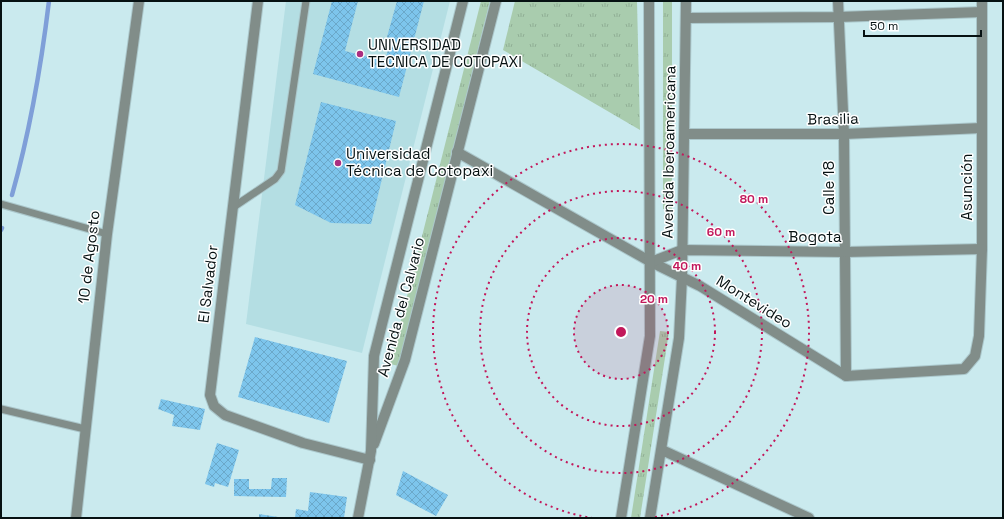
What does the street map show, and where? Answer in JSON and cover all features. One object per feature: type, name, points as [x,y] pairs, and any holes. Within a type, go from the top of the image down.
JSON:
[{"type":"street","name":"10 de Agosto","points":[[76,518],[107,234],[139,1]]},
{"type":"street","name":"El Salvador","points":[[258,1],[210,395],[214,406],[225,415],[303,443],[370,456]]},
{"type":"street","name":"Avenida del Calvario","points":[[370,456],[374,356],[463,1]]},
{"type":"street","name":"Avenida del Calvario","points":[[370,456],[405,360],[496,1]]},
{"type":"street","name":"Avenida Iberoamericana","points":[[621,518],[650,336],[651,262],[649,1]]},
{"type":"street","name":"Avenida Iberoamericana","points":[[650,518],[679,338],[682,277],[685,134],[686,1]]},
{"type":"street","name":"Calle 18","points":[[838,1],[844,134],[846,376]]},
{"type":"street","name":"Asunción","points":[[846,376],[964,369],[975,356],[979,336],[982,249],[982,1]]},
{"type":"street","points":[[686,18],[838,17],[982,12]]},
{"type":"street","name":"Brasilia","points":[[685,134],[844,134],[982,128]]},
{"type":"street","name":"Montevideo","points":[[457,152],[651,262],[700,286],[846,376]]},
{"type":"street","name":"Bogota","points":[[651,262],[682,250],[845,252],[982,249]]},
{"type":"street","points":[[662,450],[809,518]]},
{"type":"street","points":[[358,518],[370,456]]},
{"type":"lane","points":[[232,208],[275,179],[281,171],[306,1]]},
{"type":"lane","points":[[1,204],[107,234]]},
{"type":"lane","points":[[1,409],[85,429]]},
{"type":"shaded area","name":"Universidad Técnica de Cotopaxi","points":[[286,1],[450,1],[362,353],[246,324]]},
{"type":"green space","points":[[481,1],[490,1],[399,366],[390,364]]},
{"type":"green space","points":[[515,1],[637,1],[640,130],[503,50]]},
{"type":"green space","points":[[663,1],[672,1],[672,210],[663,209]]},
{"type":"green space","points":[[660,331],[669,332],[640,518],[631,518]]},
{"type":"building","points":[[332,1],[358,1],[345,51],[385,61],[391,39],[387,37],[397,1],[424,1],[399,97],[313,74]]},
{"type":"building","points":[[321,102],[396,121],[371,224],[331,223],[295,205]]},
{"type":"building","points":[[255,337],[347,361],[329,423],[238,397]]},
{"type":"building","points":[[161,399],[205,409],[200,430],[172,426],[174,415],[158,409]]},
{"type":"building","points":[[217,443],[239,450],[228,487],[215,483],[214,487],[205,484]]},
{"type":"building","points":[[403,471],[448,495],[436,516],[396,495]]},
{"type":"building","points":[[272,478],[287,478],[286,497],[234,496],[234,479],[249,479],[249,489],[271,489]]},
{"type":"building","points":[[310,492],[347,497],[344,518],[295,518],[296,509],[308,511]]},
{"type":"building","points":[[259,514],[278,517],[278,518],[259,518]]},
{"type":"waterway","points":[[12,195],[34,99],[49,1]]},
{"type":"place","name":"UNIVERSIDAD TECNICA DE COTOPAXI","points":[[360,54]]},
{"type":"place","name":"Universidad Técnica de Cotopaxi","points":[[338,163]]}]
